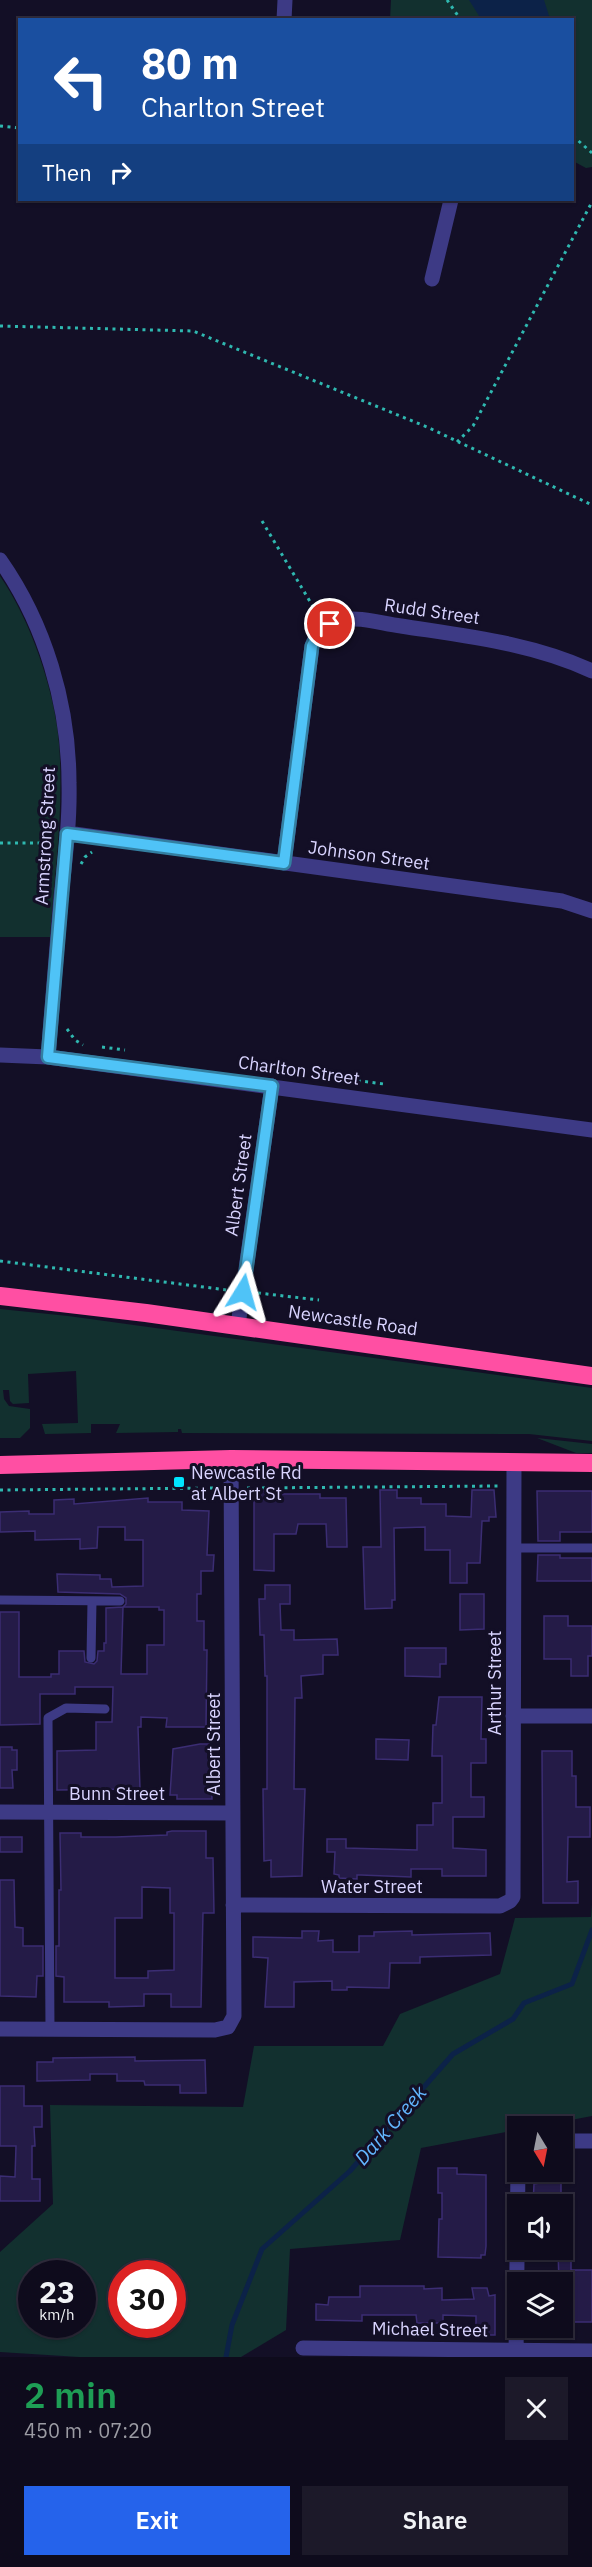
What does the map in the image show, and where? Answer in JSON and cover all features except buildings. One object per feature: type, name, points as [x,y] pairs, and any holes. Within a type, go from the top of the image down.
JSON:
[{"type":"highway","name":"Newcastle Road","points":[[0,1296],[238,1325],[592,1376]]},
{"type":"highway","points":[[0,1465],[231,1460],[592,1463]]},
{"type":"street","points":[[284,18],[285,0]]},
{"type":"street","points":[[432,279],[451,201]]},
{"type":"street","name":"Armstrong Street","points":[[0,560],[33,619],[57,689],[68,760],[67,838],[48,1057]]},
{"type":"street","name":"Rudd Street","points":[[325,627],[349,619],[478,638],[550,655],[592,671]]},
{"type":"street","points":[[284,863],[312,646],[325,627]]},
{"type":"street","name":"Johnson Street","points":[[67,838],[284,863],[562,901],[592,911]]},
{"type":"street","name":"Charlton Street","points":[[0,1056],[48,1057],[592,1130]]},
{"type":"street","name":"Albert Street","points":[[238,1325],[272,1086]]},
{"type":"street","name":"Albert Street","points":[[50,2029],[215,2030],[228,2027],[234,2016],[231,1460]]},
{"type":"street","name":"Arthur Street","points":[[510,1901],[514,1890],[514,1463]]},
{"type":"street","points":[[513,1716],[592,1716]]},
{"type":"street","name":"Bunn Street","points":[[0,1812],[233,1813]]},
{"type":"street","name":"Water Street","points":[[233,1905],[500,1906],[510,1901]]},
{"type":"street","points":[[0,2029],[50,2029]]},
{"type":"street","points":[[573,2141],[592,2141]]},
{"type":"street","points":[[516,2353],[518,2182]]},
{"type":"street","name":"Michael Street","points":[[303,2348],[516,2353],[592,2351]]},
{"type":"lane","points":[[515,1548],[592,1548]]},
{"type":"lane","points":[[0,1600],[120,1601]]},
{"type":"lane","points":[[91,1658],[92,1601]]},
{"type":"lane","points":[[50,2029],[48,1718],[66,1708],[105,1709]]},
{"type":"path","points":[[447,0],[460,18]]},
{"type":"path","points":[[0,126],[18,128]]},
{"type":"path","points":[[574,137],[592,153]]},
{"type":"path","points":[[457,442],[473,426],[592,202]]},
{"type":"path","points":[[0,327],[193,331],[457,442],[592,504]]},
{"type":"path","points":[[262,521],[325,627]]},
{"type":"path","points":[[0,843],[67,838]]},
{"type":"path","points":[[80,872],[85,857],[95,851]]},
{"type":"path","points":[[67,1027],[75,1041],[92,1046]]},
{"type":"path","points":[[101,1047],[130,1050]]},
{"type":"path","points":[[309,1074],[385,1085]]},
{"type":"path","points":[[0,1262],[230,1290]]},
{"type":"path","points":[[257,1293],[319,1300]]},
{"type":"path","points":[[241,1488],[506,1486]]},
{"type":"path","points":[[0,1490],[223,1489]]},
{"type":"green space","points":[[391,0],[592,0],[592,167],[586,168],[574,162],[574,18],[390,18]]},
{"type":"green space","points":[[0,576],[31,634],[57,723],[60,816],[50,937],[0,937]]},
{"type":"green space","points":[[0,1309],[68,1316],[592,1388],[592,1441],[529,1434],[182,1433],[181,1429],[178,1429],[178,1432],[116,1433],[120,1424],[91,1424],[91,1433],[45,1434],[42,1424],[78,1423],[76,1371],[28,1374],[29,1403],[13,1404],[10,1401],[9,1390],[3,1390],[4,1399],[9,1406],[30,1409],[30,1428],[20,1438],[0,1438]]},
{"type":"green space","points":[[537,1438],[592,1444],[592,1453],[576,1453]]},
{"type":"green space","points":[[592,1904],[592,2116],[573,2120],[573,2116],[507,2116],[507,2132],[421,2148],[400,2240],[290,2249],[286,2330],[241,2357],[79,2357],[0,2352],[0,2252],[53,2204],[50,2105],[243,2107],[254,2046],[383,2046],[400,2014],[500,1974],[515,1918],[591,1917]]},
{"type":"water","points":[[469,0],[544,0],[550,18],[480,18]]},
{"type":"waterway","name":"Dark Creek","points":[[226,2357],[232,2325],[262,2249],[350,2171],[453,2054],[513,2019],[524,2003],[572,1984],[592,1930]]},
{"type":"place","name":"Newcastle Rd at Albert St","points":[[179,1482]]},
{"type":"route","points":[[243,1292],[272,1086],[48,1057],[67,834],[284,863],[312,646],[321,631],[330,624]]}]
